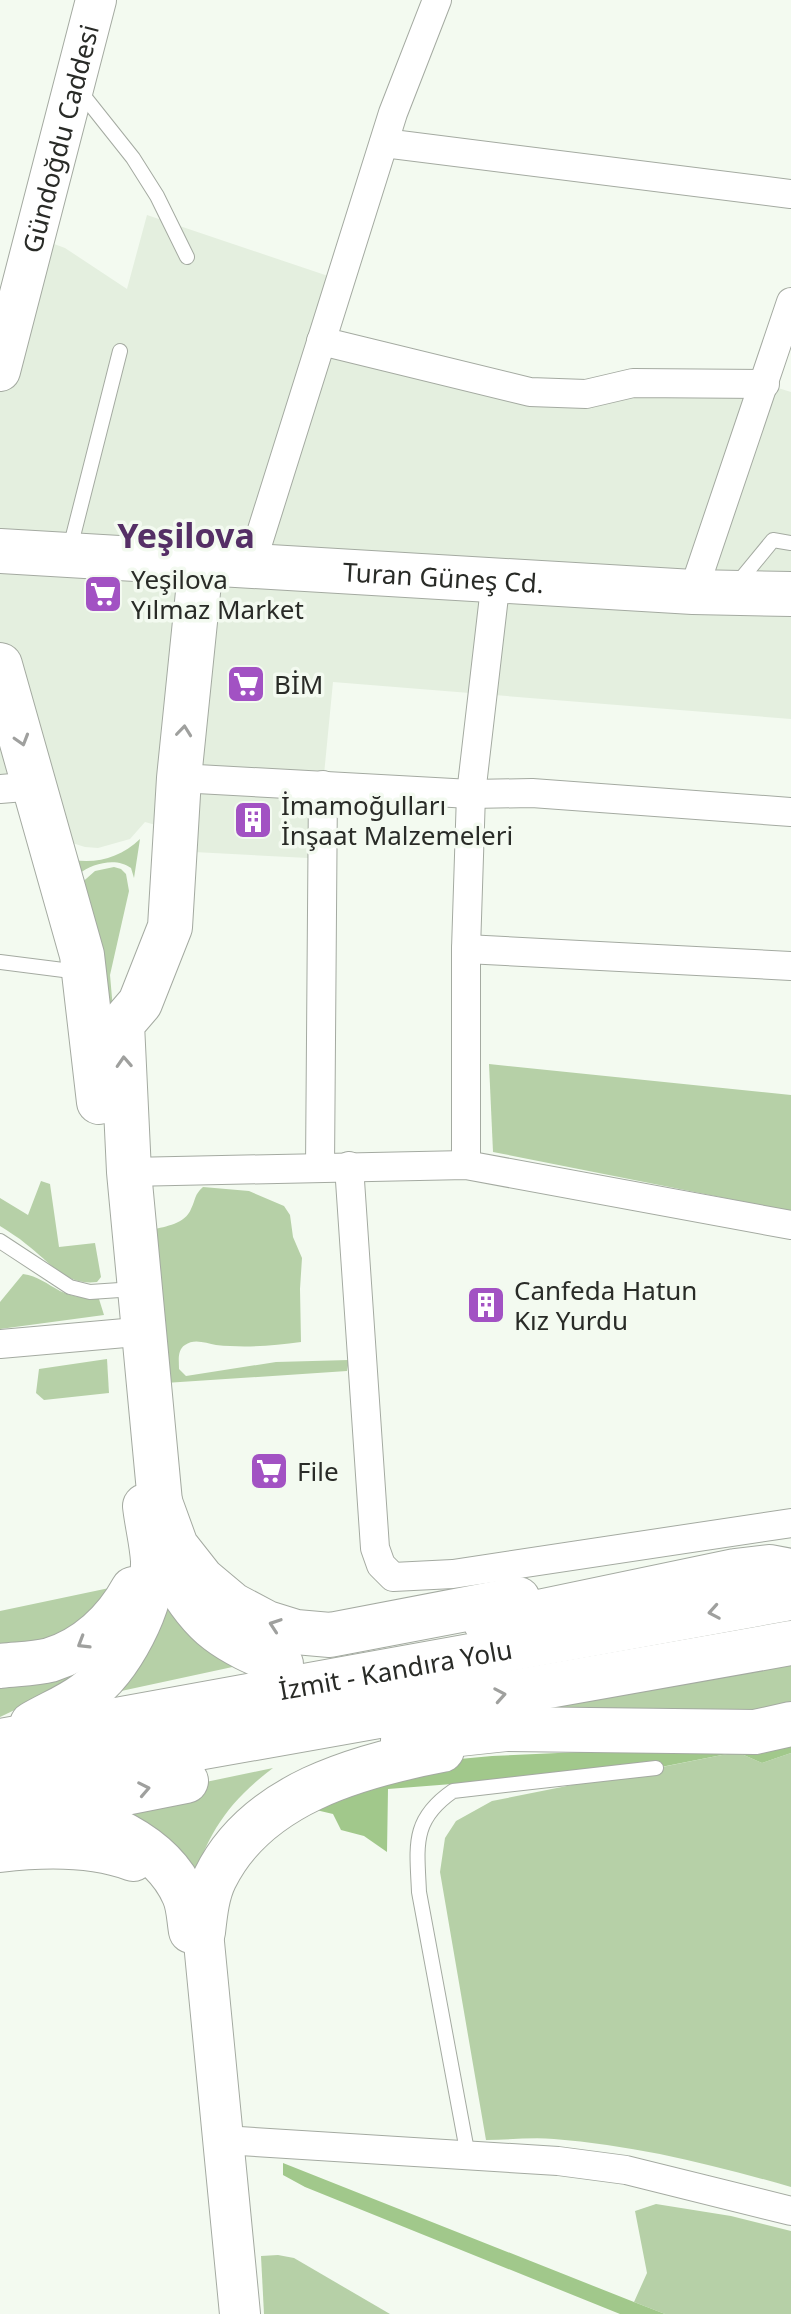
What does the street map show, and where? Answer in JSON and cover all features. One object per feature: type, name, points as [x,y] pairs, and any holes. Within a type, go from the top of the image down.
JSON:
[{"type":"main road","name":"Gündoğdu Caddesi","points":[[0,371],[96,0]]},
{"type":"main road","name":"Turan Güneş Cd.","points":[[0,551],[791,594]]},
{"type":"main road","points":[[1,1741],[87,1693],[117,1660],[138,1627],[147,1604],[152,1570],[152,1503],[122,1024],[140,1003],[170,927],[179,778],[201,563]]},
{"type":"main road","points":[[0,665],[18,787],[82,955],[125,1333],[152,1503],[168,1560],[191,1605],[211,1629],[239,1646],[281,1664]]},
{"type":"main road","points":[[152,1503],[176,1546],[202,1579],[233,1605],[281,1627],[330,1635],[433,1617],[699,1561],[791,1546]]},
{"type":"main road","points":[[0,1666],[50,1660],[83,1644],[111,1623],[132,1591],[152,1503]]},
{"type":"main road","points":[[53,1712],[715,1576],[769,1567],[791,1571]]},
{"type":"main road","name":"İzmit - Kandıra Yolu","points":[[1,1741],[791,1598]]},
{"type":"main road","name":"İzmit - Kandıra Yolu","points":[[0,1783],[791,1643]]},
{"type":"main road","points":[[20,1813],[319,1754],[506,1729],[739,1732],[789,1728]]},
{"type":"main road","points":[[197,1932],[214,1879],[237,1842],[290,1801],[371,1766],[487,1745],[756,1743],[789,1728]]},
{"type":"main road","points":[[226,2314],[197,1932],[200,1904],[216,1848],[232,1818],[256,1793],[319,1754]]},
{"type":"main road","points":[[20,1813],[73,1815],[134,1840],[162,1863],[186,1899],[197,1932],[223,2140],[240,2314]]},
{"type":"main road","points":[[0,1850],[74,1848],[108,1851],[132,1858],[158,1878],[197,1932]]},
{"type":"street","points":[[251,565],[384,143],[437,0]]},
{"type":"street","points":[[384,143],[791,194]]},
{"type":"street","points":[[712,592],[765,384],[791,302]]},
{"type":"street","points":[[321,341],[530,392],[586,394],[633,383],[765,384]]},
{"type":"street","points":[[466,1165],[466,949],[471,794],[496,579]]},
{"type":"street","points":[[179,778],[471,794],[532,793],[791,812]]},
{"type":"street","points":[[320,1167],[323,785]]},
{"type":"street","points":[[466,949],[791,966]]},
{"type":"street","points":[[129,1172],[466,1165],[791,1225]]},
{"type":"street","points":[[349,1166],[375,1548],[381,1565],[393,1577],[453,1574],[791,1523]]},
{"type":"street","points":[[0,1344],[125,1333]]},
{"type":"street","points":[[223,2140],[558,2161],[674,2179],[791,2211]]},
{"type":"lane","points":[[74,85],[133,158],[157,196],[187,257]]},
{"type":"lane","points":[[69,555],[120,351]]},
{"type":"lane","points":[[712,592],[773,540],[791,543]]},
{"type":"lane","points":[[0,962],[84,973]]},
{"type":"lane","points":[[0,1241],[70,1287],[90,1292],[120,1290]]},
{"type":"lane","points":[[468,2156],[419,1892],[417,1851],[422,1823],[434,1804],[453,1791],[656,1768]]},
{"type":"shaded area","points":[[147,215],[340,280],[321,341],[530,392],[765,384],[791,392],[791,719],[333,682],[323,785],[323,861],[194,852],[195,836],[145,822],[130,839],[98,848],[85,847],[69,842],[0,789],[0,341],[35,237],[65,248],[127,289]]},
{"type":"green space","points":[[140,839],[134,878],[131,868],[112,862],[97,864],[79,874],[73,860],[109,858]]},
{"type":"green space","points":[[114,867],[126,874],[129,891],[110,975],[156,1501],[251,1663],[98,1696],[159,1564],[78,886],[95,871]]},
{"type":"green space","points":[[489,1064],[791,1095],[791,1211],[493,1152]]},
{"type":"green space","points":[[41,1181],[50,1184],[59,1247],[95,1243],[101,1277],[97,1282],[67,1276],[0,1226],[0,1198],[28,1215]]},
{"type":"green space","points":[[203,1187],[249,1191],[284,1206],[290,1215],[293,1237],[302,1258],[301,1342],[248,1346],[192,1342],[181,1350],[179,1369],[186,1376],[276,1362],[349,1360],[347,1371],[165,1383],[152,1230],[184,1218]]},
{"type":"green space","points":[[23,1274],[38,1278],[70,1295],[99,1299],[104,1315],[0,1329],[0,1302]]},
{"type":"green space","points":[[107,1359],[109,1393],[44,1400],[36,1393],[39,1369]]},
{"type":"green space","points":[[114,1587],[71,1683],[0,1717],[0,1611]]},
{"type":"green space","points":[[791,1653],[791,1713],[479,1710]]},
{"type":"green space","points":[[791,1738],[791,1753],[762,1763],[737,1752],[656,1768],[388,1789],[387,1852],[364,1836],[341,1830],[333,1814],[299,1806],[384,1766],[492,1756],[669,1748]]},
{"type":"green space","points":[[737,1752],[762,1763],[791,1753],[791,2187],[703,2164],[614,2146],[546,2138],[486,2140],[440,1872],[445,1838],[456,1821],[492,1801]]},
{"type":"green space","points":[[273,1768],[244,1793],[222,1820],[205,1850],[191,1886],[81,1808]]},
{"type":"green space","points":[[283,2163],[665,2314],[620,2314],[305,2187],[283,2175]]},
{"type":"green space","points":[[656,2204],[731,2216],[791,2231],[791,2314],[665,2314],[634,2302],[647,2273],[635,2211]]},
{"type":"green space","points":[[261,2256],[294,2258],[390,2314],[264,2314]]},
{"type":"place","name":"Yeşilova Yılmaz Market","points":[[103,594]]},
{"type":"place","name":"BİM","points":[[246,684]]},
{"type":"place","name":"İmamoğulları İnşaat Malzemeleri","points":[[253,820]]},
{"type":"place","name":"Canfeda Hatun Kız Yurdu","points":[[486,1305]]},
{"type":"place","name":"File","points":[[269,1471]]},
{"type":"district","name":"Yeşilova","points":[[186,535]]}]
